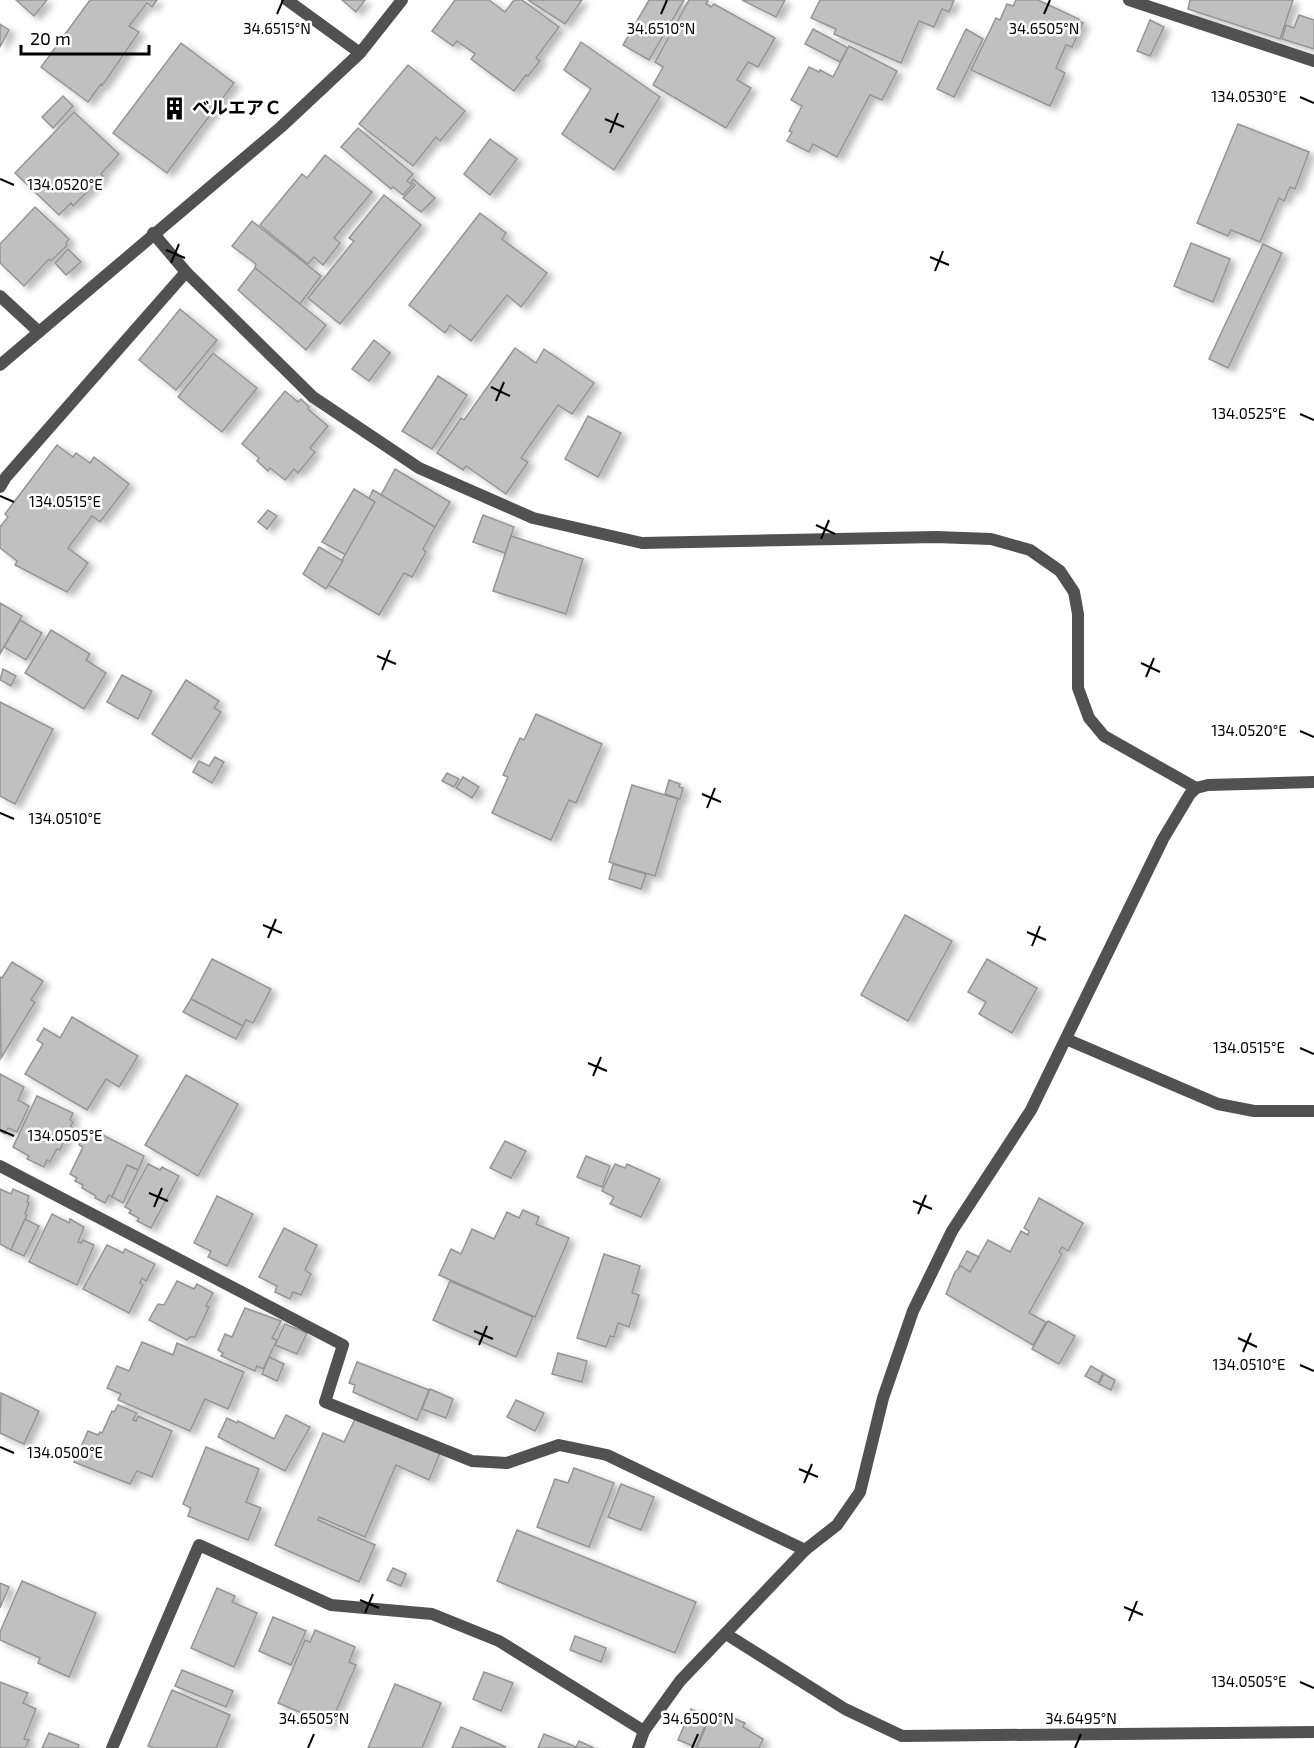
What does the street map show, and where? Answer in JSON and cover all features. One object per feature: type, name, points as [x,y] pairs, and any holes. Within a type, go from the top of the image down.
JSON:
[{"type":"street","points":[[287,0],[360,53]]},
{"type":"street","points":[[0,365],[281,127],[360,53],[402,0]]},
{"type":"street","points":[[1129,0],[1314,61]]},
{"type":"street","points":[[153,234],[186,272],[313,397],[419,468],[533,518],[642,543],[936,537],[991,540],[1030,550],[1060,571],[1074,592],[1078,614],[1078,688],[1089,718],[1104,736],[1196,788]]},
{"type":"street","points":[[0,487],[6,477],[186,272]]},
{"type":"street","points":[[0,296],[39,332]]},
{"type":"street","points":[[638,1748],[644,1731],[680,1681],[805,1550],[837,1525],[860,1492],[883,1398],[913,1311],[952,1231],[1031,1110],[1162,839],[1190,794],[1196,788],[1208,785],[1314,783]]},
{"type":"street","points":[[1066,1039],[1218,1104],[1254,1111],[1314,1111]]},
{"type":"street","points":[[0,1166],[343,1345],[325,1402],[472,1461],[507,1463],[559,1445],[607,1455],[805,1550]]},
{"type":"street","points":[[112,1748],[200,1545],[331,1605],[432,1614],[500,1641],[644,1731]]},
{"type":"street","points":[[726,1634],[845,1709],[902,1736],[1314,1732]]},
{"type":"building","points":[[16,0],[47,0],[34,16]]},
{"type":"building","points":[[90,0],[157,0],[152,7],[147,3],[129,26],[139,32],[102,86],[101,84],[88,102],[41,67]]},
{"type":"building","points":[[342,0],[365,0],[356,12]]},
{"type":"building","points":[[455,0],[489,0],[505,12],[514,0],[522,0],[559,27],[536,58],[540,61],[514,91],[471,59],[475,54],[457,41],[453,46],[432,31]]},
{"type":"building","points":[[528,0],[582,0],[565,24]]},
{"type":"building","points":[[649,0],[684,0],[649,60],[623,45]]},
{"type":"building","points":[[689,0],[706,0],[708,1],[706,4],[711,7],[714,4],[775,38],[758,67],[748,62],[737,80],[751,88],[726,128],[653,85],[663,67],[655,62]]},
{"type":"building","points":[[742,0],[785,0],[776,17]]},
{"type":"building","points":[[820,0],[954,0],[949,12],[942,9],[934,27],[919,21],[901,63],[834,34],[836,29],[811,18]]},
{"type":"building","points":[[1016,0],[1038,0],[1083,23],[1072,47],[1066,45],[1056,68],[1065,73],[1050,106],[971,70],[996,18],[1000,20],[1007,4],[1013,6]]},
{"type":"building","points":[[1190,0],[1293,0],[1280,39],[1188,9]]},
{"type":"building","points":[[1299,15],[1314,20],[1314,49],[1282,39],[1286,25],[1294,28]]},
{"type":"building","points":[[1150,20],[1164,27],[1150,56],[1137,51]]},
{"type":"building","points":[[0,24],[9,30],[0,47]]},
{"type":"building","points":[[813,29],[848,48],[840,62],[805,44]]},
{"type":"building","points":[[966,29],[983,39],[954,97],[937,89]]},
{"type":"building","points":[[581,42],[660,97],[614,170],[562,134],[591,89],[564,70]]},
{"type":"building","name":"ベルエアＣ","points":[[181,43],[234,83],[167,173],[113,133]]},
{"type":"building","points":[[849,46],[897,71],[882,100],[870,95],[837,157],[813,144],[809,152],[787,141],[792,132],[789,131],[802,106],[791,100],[809,67],[833,77]]},
{"type":"building","points":[[408,65],[465,111],[440,141],[436,137],[413,166],[359,124]]},
{"type":"building","points":[[63,96],[73,106],[53,128],[42,117]]},
{"type":"building","points":[[74,112],[119,154],[101,174],[103,176],[73,206],[71,203],[59,215],[15,173]]},
{"type":"building","points":[[1238,124],[1309,152],[1295,189],[1290,187],[1284,201],[1279,198],[1260,242],[1231,230],[1228,236],[1197,223]]},
{"type":"building","points":[[358,128],[413,174],[407,181],[412,185],[403,195],[393,187],[391,189],[341,147]]},
{"type":"building","points":[[490,139],[517,159],[490,195],[464,174]]},
{"type":"building","points":[[325,155],[372,192],[334,238],[340,243],[323,265],[314,257],[308,264],[260,225],[302,174],[307,178]]},
{"type":"building","points":[[413,179],[435,198],[421,212],[403,198],[415,185],[411,182]]},
{"type":"building","points":[[384,195],[421,225],[340,324],[308,298],[354,241],[349,238]]},
{"type":"building","points":[[35,207],[69,239],[67,245],[51,261],[49,259],[24,286],[0,263],[0,244]]},
{"type":"building","points":[[480,213],[506,233],[502,239],[547,273],[521,307],[507,295],[471,341],[450,325],[445,333],[409,305]]},
{"type":"building","points":[[252,221],[321,276],[300,304],[255,268],[256,264],[232,246]]},
{"type":"building","points":[[1191,243],[1230,259],[1213,302],[1174,286]]},
{"type":"building","points":[[1263,244],[1282,253],[1228,368],[1209,359]]},
{"type":"building","points":[[68,249],[81,262],[66,275],[55,263]]},
{"type":"building","points":[[255,268],[326,325],[306,350],[238,290]]},
{"type":"building","points":[[180,309],[217,340],[176,390],[139,360]]},
{"type":"building","points":[[374,340],[390,353],[369,381],[352,369]]},
{"type":"building","points":[[515,348],[536,363],[544,349],[594,383],[572,414],[558,405],[521,458],[528,462],[506,494],[466,466],[463,470],[437,453],[461,418],[464,420]]},
{"type":"building","points":[[213,353],[257,388],[222,432],[178,397]]},
{"type":"building","points":[[438,376],[467,395],[432,449],[402,431]]},
{"type":"building","points":[[285,391],[298,402],[301,399],[309,407],[308,409],[328,426],[310,448],[315,452],[298,473],[294,469],[285,480],[270,468],[268,471],[257,461],[259,458],[242,444]]},
{"type":"building","points":[[588,416],[621,433],[598,477],[565,459]]},
{"type":"building","points":[[57,445],[73,457],[76,453],[90,463],[94,457],[129,484],[100,522],[92,516],[68,548],[88,563],[67,592],[15,565],[17,561],[0,548],[0,527],[8,517],[5,514]]},
{"type":"building","points":[[395,469],[450,502],[435,527],[381,495]]},
{"type":"building","points":[[354,489],[375,502],[346,555],[322,542]]},
{"type":"building","points":[[373,490],[435,527],[423,549],[426,552],[412,577],[404,573],[379,615],[328,585],[375,502],[369,498]]},
{"type":"building","points":[[268,510],[277,516],[267,529],[258,522]]},
{"type":"building","points":[[483,515],[514,527],[505,553],[473,542]]},
{"type":"building","points":[[511,536],[583,559],[566,614],[493,591]]},
{"type":"building","points":[[319,547],[343,561],[326,589],[303,574]]},
{"type":"building","points":[[0,603],[22,616],[0,654]]},
{"type":"building","points":[[20,620],[42,633],[26,660],[4,647]]},
{"type":"building","points":[[51,630],[90,654],[86,660],[106,673],[84,709],[25,673]]},
{"type":"building","points":[[3,669],[16,676],[11,686],[0,680]]},
{"type":"building","points":[[122,675],[152,691],[138,719],[107,702]]},
{"type":"building","points":[[186,680],[219,701],[214,708],[221,712],[191,759],[152,734]]},
{"type":"building","points":[[0,702],[53,729],[15,804],[0,796]]},
{"type":"building","points":[[536,714],[602,744],[576,803],[569,800],[551,840],[492,813],[508,777],[503,775],[520,738],[524,740]]},
{"type":"building","points":[[215,757],[224,762],[212,783],[193,772],[199,761],[209,766]]},
{"type":"building","points":[[447,773],[459,779],[454,787],[442,781]]},
{"type":"building","points":[[463,777],[479,787],[472,798],[456,788]]},
{"type":"building","points":[[669,780],[680,784],[679,787],[683,788],[680,799],[665,794]]},
{"type":"building","points":[[632,785],[678,799],[655,876],[609,862]]},
{"type":"building","points":[[613,864],[646,874],[641,889],[609,879]]},
{"type":"building","points":[[905,915],[952,941],[908,1021],[861,995]]},
{"type":"building","points":[[212,959],[271,989],[253,1023],[246,1020],[243,1026],[191,999]]},
{"type":"building","points":[[987,959],[1037,988],[1012,1033],[979,1014],[986,1002],[968,992]]},
{"type":"building","points":[[12,962],[43,981],[31,1000],[35,1002],[1,1058],[0,977],[2,978]]},
{"type":"building","points":[[191,999],[243,1026],[236,1039],[183,1012]]},
{"type":"building","points":[[72,1017],[138,1056],[119,1087],[106,1079],[87,1110],[25,1074],[43,1044],[37,1040],[44,1028],[60,1038]]},
{"type":"building","points":[[0,1074],[24,1087],[18,1100],[29,1106],[17,1132],[8,1128],[5,1134],[0,1131]]},
{"type":"building","points":[[186,1075],[238,1104],[198,1176],[145,1145]]},
{"type":"building","points":[[37,1096],[73,1113],[70,1120],[73,1122],[60,1150],[57,1149],[50,1162],[47,1160],[44,1167],[27,1159],[29,1156],[13,1147]]},
{"type":"building","points":[[91,1129],[144,1156],[138,1170],[127,1165],[112,1197],[109,1195],[105,1203],[82,1188],[83,1185],[75,1181],[77,1178],[70,1174],[83,1147],[79,1145],[86,1132],[88,1133]]},
{"type":"building","points":[[505,1141],[526,1151],[511,1178],[490,1168]]},
{"type":"building","points":[[586,1156],[610,1166],[602,1187],[577,1177]]},
{"type":"building","points":[[148,1164],[160,1170],[162,1167],[179,1176],[151,1228],[137,1221],[139,1218],[129,1213],[131,1210],[125,1207]]},
{"type":"building","points":[[615,1164],[625,1168],[627,1164],[660,1179],[641,1217],[610,1204],[614,1197],[602,1191]]},
{"type":"building","points":[[127,1165],[138,1170],[123,1203],[112,1197]]},
{"type":"building","points":[[0,1189],[11,1194],[13,1189],[29,1196],[25,1214],[27,1215],[11,1250],[0,1244]]},
{"type":"building","points":[[217,1196],[253,1214],[227,1266],[208,1257],[211,1251],[194,1243]]},
{"type":"building","points":[[1039,1198],[1083,1223],[1068,1251],[1062,1247],[1059,1252],[1062,1254],[1029,1313],[1046,1322],[1033,1345],[946,1294],[955,1272],[961,1266],[970,1272],[988,1240],[1010,1252],[1021,1231],[1028,1235],[1029,1231],[1024,1228]]},
{"type":"building","points":[[523,1210],[539,1217],[536,1224],[569,1238],[535,1317],[439,1275],[451,1249],[461,1254],[472,1229],[494,1239],[507,1212],[519,1218]]},
{"type":"building","points":[[52,1214],[69,1223],[70,1219],[84,1227],[78,1242],[81,1243],[83,1240],[94,1245],[77,1285],[29,1262]]},
{"type":"building","points":[[25,1219],[39,1226],[24,1256],[11,1250]]},
{"type":"building","points":[[284,1228],[317,1245],[305,1270],[311,1274],[301,1295],[293,1292],[290,1299],[275,1292],[277,1286],[259,1277]]},
{"type":"building","points":[[107,1245],[123,1253],[125,1249],[155,1264],[146,1281],[142,1278],[140,1283],[143,1285],[129,1313],[83,1289]]},
{"type":"building","points":[[967,1251],[979,1257],[970,1272],[961,1266],[958,1268]]},
{"type":"building","points":[[604,1254],[640,1266],[632,1293],[639,1295],[629,1327],[618,1323],[614,1337],[610,1336],[606,1347],[577,1338]]},
{"type":"building","points":[[177,1281],[194,1289],[197,1284],[213,1293],[195,1337],[187,1340],[149,1320],[158,1304],[164,1305]]},
{"type":"building","points":[[450,1281],[533,1317],[516,1357],[433,1320]]},
{"type":"building","points":[[245,1308],[281,1321],[272,1338],[277,1340],[263,1369],[257,1366],[255,1371],[221,1356],[223,1353],[218,1350],[225,1334],[232,1337]]},
{"type":"building","points":[[1048,1321],[1075,1336],[1059,1364],[1032,1349]]},
{"type":"building","points":[[285,1324],[307,1333],[297,1354],[275,1345]]},
{"type":"building","points":[[142,1342],[173,1355],[177,1343],[244,1372],[228,1409],[205,1399],[190,1431],[118,1400],[121,1394],[107,1388],[117,1366],[129,1371]]},
{"type":"building","points":[[558,1353],[587,1361],[582,1382],[552,1374]]},
{"type":"building","points":[[269,1357],[284,1364],[277,1381],[262,1374]]},
{"type":"building","points":[[357,1362],[429,1390],[417,1420],[353,1392],[355,1385],[349,1383]]},
{"type":"building","points":[[1091,1366],[1103,1373],[1098,1383],[1085,1376]]},
{"type":"building","points":[[1104,1374],[1115,1380],[1111,1390],[1099,1384]]},
{"type":"building","points":[[430,1389],[453,1399],[446,1418],[422,1409]]},
{"type":"building","points":[[1,1393],[39,1411],[24,1444],[0,1433]]},
{"type":"building","points":[[516,1400],[544,1413],[535,1431],[507,1417]]},
{"type":"building","points":[[118,1405],[137,1413],[133,1420],[136,1421],[138,1416],[172,1431],[152,1477],[137,1471],[130,1484],[74,1462],[88,1431],[98,1435],[102,1433],[112,1411],[114,1412]]},
{"type":"building","points":[[286,1415],[310,1427],[285,1471],[218,1437],[227,1418],[274,1439]]},
{"type":"building","points":[[356,1417],[440,1453],[429,1480],[396,1465],[365,1537],[319,1517],[318,1520],[375,1545],[359,1582],[275,1545],[323,1433],[344,1442]]},
{"type":"building","points":[[206,1447],[259,1469],[246,1502],[261,1508],[248,1540],[188,1516],[191,1508],[183,1504]]},
{"type":"building","points":[[574,1468],[614,1483],[589,1547],[537,1527],[555,1479],[568,1483]]},
{"type":"building","points":[[621,1484],[654,1497],[641,1530],[608,1517]]},
{"type":"building","points":[[517,1530],[696,1602],[675,1653],[497,1581]]},
{"type":"building","points":[[393,1568],[406,1574],[401,1586],[387,1580]]},
{"type":"building","points":[[22,1581],[96,1613],[69,1677],[38,1663],[40,1658],[0,1640],[0,1632]]},
{"type":"building","points":[[0,1583],[9,1587],[0,1608]]},
{"type":"building","points":[[217,1588],[235,1596],[232,1602],[257,1613],[234,1667],[191,1648]]},
{"type":"building","points":[[273,1617],[306,1631],[291,1665],[259,1651]]},
{"type":"building","points":[[315,1630],[355,1647],[349,1662],[356,1665],[330,1725],[278,1703],[305,1640],[310,1642]]},
{"type":"building","points":[[575,1636],[606,1648],[601,1662],[570,1650]]},
{"type":"building","points":[[182,1670],[233,1691],[226,1707],[175,1686]]},
{"type":"building","points":[[484,1672],[513,1683],[501,1711],[473,1699]]},
{"type":"building","points":[[0,1682],[28,1693],[23,1703],[36,1709],[24,1739],[29,1740],[25,1748],[0,1748]]},
{"type":"building","points":[[395,1684],[441,1703],[422,1748],[368,1748]]},
{"type":"building","points":[[172,1690],[230,1715],[216,1748],[154,1748],[148,1746]]},
{"type":"building","points":[[691,1709],[709,1717],[696,1747],[678,1740]]},
{"type":"building","points":[[711,1714],[725,1720],[727,1715],[745,1723],[743,1727],[763,1739],[759,1748],[697,1748]]},
{"type":"building","points":[[461,1727],[506,1747],[452,1748]]},
{"type":"building","points":[[49,1733],[79,1745],[78,1748],[42,1748]]},
{"type":"building","points":[[544,1734],[576,1747],[579,1741],[594,1748],[538,1748]]},
{"type":"place","name":"ベルエアＣ","points":[[174,108]]}]
